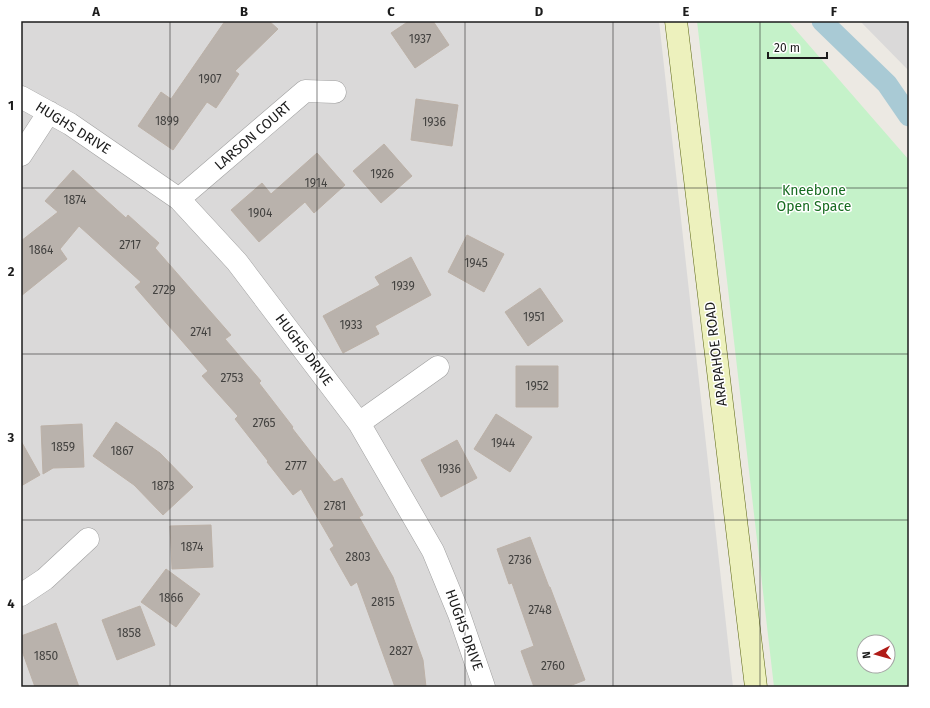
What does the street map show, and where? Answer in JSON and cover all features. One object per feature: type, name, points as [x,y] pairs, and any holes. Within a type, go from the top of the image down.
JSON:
[{"type":"main road","name":"ARAPAHOE ROAD","points":[[676,21],[756,687]]},
{"type":"street","name":"LARSON COURT","points":[[179,200],[305,91],[335,92]]},
{"type":"street","name":"HUGHS DRIVE","points":[[21,97],[70,124],[166,190],[179,200],[237,262],[359,423],[433,551],[460,614],[484,687]]},
{"type":"street","points":[[21,155],[49,112]]},
{"type":"street","points":[[359,423],[438,367]]},
{"type":"street","points":[[21,595],[45,579],[88,539]]},
{"type":"shaded area","points":[[21,21],[659,21],[733,687],[21,687]]},
{"type":"shaded area","points":[[860,21],[909,21],[909,71]]},
{"type":"green space","name":"Kneebone Open Space","points":[[697,21],[788,21],[909,160],[909,687],[774,687]]},
{"type":"building","points":[[225,21],[269,21],[278,29],[235,71],[239,74],[216,108],[207,102],[173,150],[138,126],[161,92],[171,99]]},
{"type":"building","points":[[409,21],[433,21],[449,45],[415,68],[391,33]]},
{"type":"building","points":[[416,99],[458,105],[452,146],[411,140]]},
{"type":"building","points":[[384,144],[412,176],[381,203],[353,171]]},
{"type":"building","points":[[317,153],[345,185],[314,213],[305,202],[259,242],[231,210],[262,183],[271,194]]},
{"type":"building","points":[[73,170],[126,218],[128,215],[159,243],[155,248],[231,335],[225,339],[261,381],[259,383],[334,482],[342,478],[363,515],[359,517],[393,577],[423,660],[426,687],[395,687],[357,582],[351,586],[330,549],[334,546],[301,489],[293,495],[267,462],[268,461],[235,419],[238,416],[202,376],[208,371],[135,287],[141,282],[79,226],[60,249],[67,259],[21,296],[21,241],[58,212],[45,201]]},
{"type":"building","points":[[467,235],[504,254],[484,292],[448,272]]},
{"type":"building","points":[[411,257],[431,295],[375,326],[379,334],[343,353],[323,316],[380,285],[375,277]]},
{"type":"building","points":[[540,288],[563,321],[528,346],[505,312]]},
{"type":"building","points":[[516,366],[558,366],[558,407],[516,407]]},
{"type":"building","points":[[496,414],[532,437],[510,472],[474,449]]},
{"type":"building","points":[[116,422],[160,453],[193,487],[163,515],[134,485],[93,456]]},
{"type":"building","points":[[82,424],[84,467],[53,468],[43,474],[41,426]]},
{"type":"building","points":[[457,440],[477,478],[441,497],[421,460]]},
{"type":"building","points":[[21,441],[40,475],[21,486]]},
{"type":"building","points":[[211,525],[213,567],[172,569],[170,526]]},
{"type":"building","points":[[530,537],[585,680],[567,687],[534,687],[521,651],[534,646],[512,583],[509,584],[497,549]]},
{"type":"building","points":[[166,569],[200,594],[176,627],[141,602]]},
{"type":"building","points":[[140,606],[155,645],[117,660],[102,620]]},
{"type":"building","points":[[56,623],[79,687],[35,687],[21,648],[21,636]]},
{"type":"waterway","points":[[822,21],[887,84],[909,116]]}]
